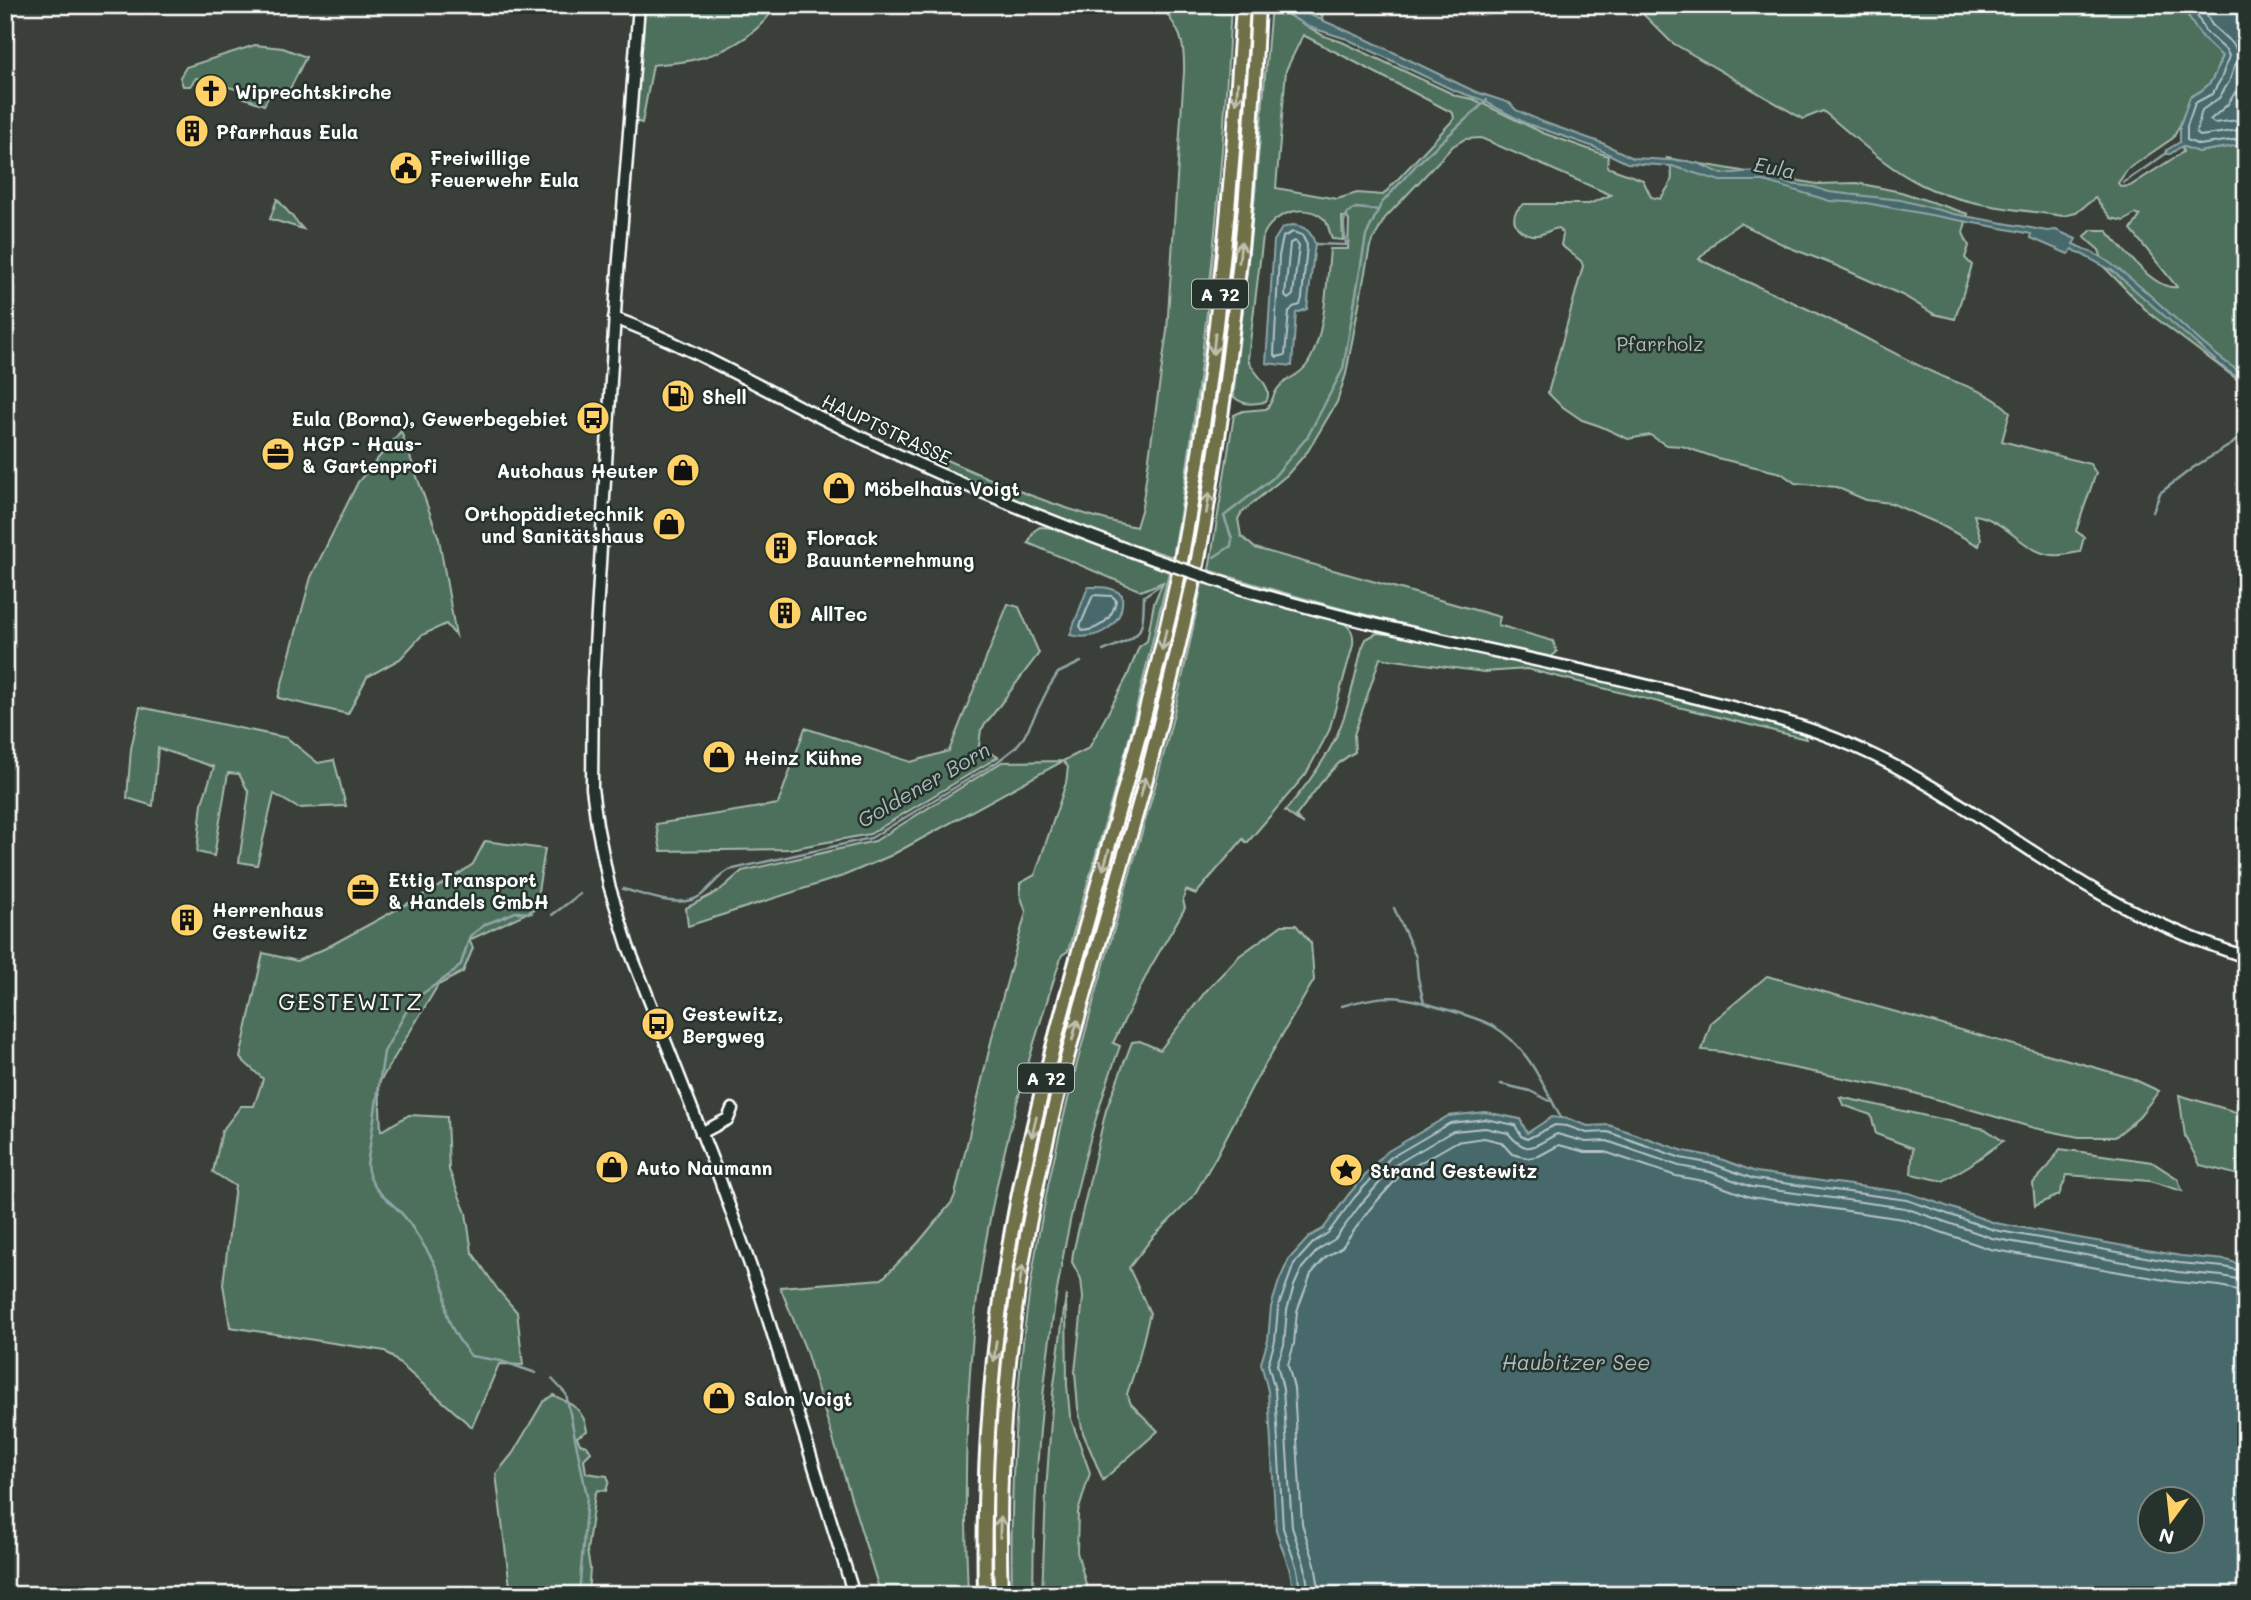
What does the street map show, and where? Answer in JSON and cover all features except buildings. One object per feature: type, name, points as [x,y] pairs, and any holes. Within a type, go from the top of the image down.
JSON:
[{"type":"highway","name":"A 72","points":[[985,1595],[984,1498],[989,1406],[999,1318],[1018,1201],[1046,1074],[1155,681],[1180,567],[1211,371],[1226,232],[1243,5]]},
{"type":"highway","name":"A 72","points":[[1197,565],[1222,407],[1237,288],[1258,5]]},
{"type":"highway","name":"A 72","points":[[1001,1595],[1002,1450],[1008,1375],[1017,1294],[1038,1180],[1082,1001],[1170,688],[1194,579]]},
{"type":"street","points":[[639,5],[614,318],[591,741],[597,825],[609,885],[628,946],[760,1293],[854,1595]]},
{"type":"street","name":"HAUPTSTRASSE","points":[[614,318],[697,355],[848,432],[960,483],[1150,558],[1236,587],[1363,622],[1661,689],[1770,717],[1853,746],[1912,776],[2119,904],[2183,934],[2246,957]]},
{"type":"street","points":[[701,1133],[729,1119],[732,1108]]},
{"type":"green space","points":[[645,5],[791,5],[790,9],[772,12],[747,37],[726,49],[683,62],[653,65],[642,123],[634,121]]},
{"type":"green space","points":[[1160,5],[1231,5],[1222,144],[1203,351],[1173,557],[1151,550],[1150,552],[1036,510],[952,475],[916,456],[919,448],[1053,504],[1136,527],[1142,507],[1167,331],[1184,72],[1180,36]]},
{"type":"green space","name":"Pfarrholz","points":[[1271,5],[1324,36],[1457,96],[1473,99],[1543,133],[1608,156],[1607,167],[1643,180],[1651,197],[1660,199],[1670,184],[1672,176],[1667,158],[1817,184],[1857,183],[1901,192],[1968,214],[1963,233],[1969,246],[1965,258],[1972,265],[1955,319],[1934,314],[1904,296],[1788,247],[1740,223],[1719,238],[1699,259],[1930,371],[1992,398],[2010,412],[2002,441],[2090,464],[2096,473],[2076,531],[2084,537],[2080,552],[2055,555],[2042,553],[1995,522],[1974,515],[1981,539],[1979,546],[1937,523],[1891,503],[1866,500],[1836,487],[1795,483],[1781,473],[1717,458],[1682,446],[1666,445],[1650,435],[1628,439],[1582,420],[1560,405],[1548,393],[1583,266],[1581,261],[1561,245],[1563,235],[1559,228],[1532,235],[1517,227],[1514,218],[1524,204],[1589,204],[1611,195],[1481,138],[1465,139],[1453,146],[1385,218],[1370,246],[1346,374],[1337,402],[1308,451],[1287,475],[1242,512],[1238,519],[1241,536],[1255,548],[1500,617],[1498,625],[1553,641],[1557,652],[1550,658],[1464,639],[1336,607],[1209,570],[1234,415],[1243,411],[1266,409],[1278,388],[1306,366],[1321,326],[1330,249],[1348,249],[1347,217],[1342,217],[1343,240],[1332,239],[1324,219],[1307,211],[1289,212],[1267,228],[1263,236],[1248,359],[1266,386],[1268,396],[1266,402],[1245,403],[1238,400],[1234,397],[1234,391],[1255,195]],"holes":[[[1303,35],[1453,113],[1454,119],[1383,195],[1357,193],[1337,199],[1276,188],[1286,70]]]},
{"type":"green space","points":[[1287,5],[1323,5],[1322,22]]},
{"type":"green space","points":[[1634,5],[2182,5],[2199,33],[2222,55],[2208,85],[2190,97],[2173,138],[2128,169],[2118,183],[2121,187],[2130,186],[2183,152],[2182,146],[2198,152],[2246,144],[2246,386],[2149,313],[2105,268],[2099,250],[2084,237],[2092,230],[2106,230],[2149,275],[2158,282],[2177,287],[2131,230],[2140,216],[2135,214],[2124,221],[2111,218],[2095,198],[2076,213],[2063,216],[1991,206],[1938,192],[1895,170],[1823,111],[1803,119],[1671,42]]},
{"type":"green space","points":[[255,45],[283,48],[306,57],[288,93],[274,87],[264,105],[239,96],[239,90],[215,81],[196,78],[190,86],[183,86],[180,77],[186,67]]},
{"type":"green space","points":[[277,199],[303,229],[270,219]]},
{"type":"green space","points":[[401,431],[439,539],[456,636],[446,624],[422,635],[400,659],[367,677],[348,714],[278,698],[311,577],[358,482]]},
{"type":"green space","points":[[1040,527],[1055,528],[1169,572],[1127,747],[1068,951],[1062,955],[1034,1043],[1009,1133],[989,1223],[975,1315],[967,1420],[968,1595],[881,1595],[805,1348],[780,1287],[882,1279],[918,1243],[952,1202],[1026,912],[1020,894],[1020,883],[1035,875],[1066,783],[1068,767],[1063,761],[1089,748],[1127,677],[1139,647],[1147,641],[1154,603],[1163,582],[1141,591],[1028,543],[1034,531]]},
{"type":"green space","points":[[1202,583],[1343,622],[1352,632],[1353,645],[1329,731],[1306,774],[1247,843],[1243,839],[1196,894],[1186,890],[1183,900],[1185,908],[1150,968],[1113,1043],[1120,1046],[1080,1179],[1053,1316],[1038,1455],[1033,1595],[1012,1595],[1012,1492],[1018,1389],[1038,1236],[1072,1084],[1163,758]]},
{"type":"green space","points":[[1008,604],[1019,607],[1039,653],[981,730],[979,746],[998,757],[870,834],[790,849],[661,851],[656,824],[778,804],[805,728],[911,762],[949,751]]},
{"type":"green space","points":[[1377,633],[1424,640],[1691,701],[1803,732],[1806,739],[1527,669],[1484,672],[1380,658],[1354,735],[1355,752],[1330,772],[1296,816],[1304,825],[1285,811],[1323,761],[1333,743],[1347,708],[1362,648],[1366,639]]},
{"type":"green space","points":[[140,707],[287,738],[318,763],[334,760],[346,806],[298,808],[274,794],[257,865],[239,862],[249,793],[239,774],[228,773],[214,856],[197,852],[202,803],[214,767],[158,748],[153,806],[127,798],[131,749]]},
{"type":"green space","points":[[1063,761],[890,856],[843,876],[688,926],[686,908],[719,891],[742,871],[875,841],[1002,762]]},
{"type":"green space","points":[[485,841],[545,849],[535,909],[469,940],[473,948],[463,972],[438,985],[379,1083],[381,1131],[409,1115],[447,1117],[449,1170],[466,1213],[472,1252],[517,1312],[523,1365],[499,1364],[472,1427],[385,1351],[230,1327],[223,1284],[235,1186],[213,1172],[222,1131],[241,1106],[254,1106],[263,1079],[240,1058],[263,953],[297,961],[326,948],[449,881],[473,864]]},
{"type":"green space","points":[[1282,925],[1296,925],[1311,943],[1314,980],[1193,1197],[1153,1237],[1129,1268],[1150,1313],[1127,1394],[1131,1404],[1158,1431],[1103,1480],[1083,1433],[1078,1408],[1075,1372],[1083,1298],[1081,1279],[1072,1262],[1106,1110],[1132,1042],[1140,1041],[1160,1050],[1206,991],[1239,956]]},
{"type":"green space","points":[[1767,976],[2097,1068],[2131,1078],[2159,1091],[2137,1119],[2115,1137],[2079,1137],[2034,1128],[1904,1090],[1702,1050],[1711,1023]]},
{"type":"green space","points":[[2179,1095],[2246,1115],[2246,1177],[2200,1165],[2185,1136]]},
{"type":"green space","points":[[1840,1097],[1985,1129],[2003,1141],[1943,1181],[1911,1174],[1913,1148],[1876,1134],[1871,1115],[1843,1105]]},
{"type":"green space","points":[[2060,1149],[2152,1162],[2178,1179],[2182,1191],[2150,1181],[2067,1175],[2059,1195],[2035,1206],[2033,1183]]},
{"type":"green space","points":[[1066,1295],[1070,1416],[1090,1473],[1078,1512],[1077,1552],[1089,1595],[1042,1595],[1053,1392]]},
{"type":"green space","points":[[553,1395],[571,1405],[583,1417],[587,1431],[577,1437],[580,1444],[587,1446],[591,1452],[584,1459],[586,1473],[607,1476],[609,1481],[606,1491],[598,1490],[595,1494],[587,1551],[590,1568],[588,1595],[511,1595],[496,1474],[513,1453],[543,1402]]},
{"type":"water","points":[[1272,5],[1287,5],[1476,92],[1510,103],[1516,110],[1543,122],[1602,143],[1633,158],[1687,161],[1722,174],[1756,171],[1789,184],[1829,192],[1901,200],[1954,214],[2047,231],[2056,230],[2076,239],[2073,244],[2103,258],[2125,274],[2210,349],[2246,376],[2246,383],[2225,369],[2113,271],[2072,249],[2068,254],[2031,238],[2031,234],[1866,203],[1830,201],[1764,181],[1720,181],[1672,166],[1627,163],[1594,147],[1525,123],[1482,100],[1453,90],[1347,39],[1309,27]]},
{"type":"water","points":[[2184,5],[2246,5],[2246,144],[2198,152],[2182,146],[2166,154],[2167,150],[2180,142],[2180,125],[2190,97],[2211,81],[2222,56],[2199,33]]},
{"type":"water","points":[[1292,225],[1307,230],[1315,244],[1307,309],[1296,313],[1292,366],[1266,363],[1274,241],[1282,228]]},
{"type":"water","points":[[1088,587],[1102,587],[1122,595],[1119,615],[1114,623],[1099,634],[1080,637],[1070,635]]},
{"type":"water","name":"Haubitzer See","points":[[1485,1112],[1520,1119],[1527,1133],[1552,1117],[1569,1119],[1588,1126],[1609,1125],[1756,1172],[1909,1193],[1995,1223],[2181,1256],[2226,1260],[2246,1266],[2246,1595],[1294,1595],[1290,1571],[1276,1530],[1268,1391],[1261,1363],[1268,1340],[1271,1307],[1289,1259],[1310,1236],[1323,1229],[1385,1153],[1448,1116]]},
{"type":"waterway","name":"Goldener Born","points":[[1214,557],[1231,546],[1232,539],[1224,516],[1273,478],[1308,436],[1343,369],[1366,236],[1381,204],[1417,164],[1487,100]]},
{"type":"waterway","points":[[2123,183],[2167,153]]},
{"type":"waterway","points":[[1315,244],[1346,245],[1344,224],[1350,211],[1356,208],[1378,210]]},
{"type":"waterway","points":[[2153,512],[2160,493],[2194,467],[2232,444],[2246,431]]},
{"type":"waterway","name":"Goldener Born","points":[[1103,651],[1125,642],[1137,633],[1143,620],[1144,596],[1160,585]]},
{"type":"waterway","name":"Goldener Born","points":[[623,889],[662,900],[692,900],[704,893],[729,870],[871,838],[997,762],[1015,748],[1024,737],[1058,673],[1081,662]]},
{"type":"waterway","name":"Goldener Born","points":[[552,915],[580,894]]},
{"type":"waterway","points":[[1394,908],[1416,957],[1424,1003],[1477,1019],[1505,1034],[1525,1055],[1561,1118]]},
{"type":"waterway","name":"Goldener Born","points":[[532,913],[516,912],[486,924],[470,936],[461,964],[455,971],[412,1001],[384,1052],[367,1165],[373,1184],[404,1216],[434,1262],[444,1287],[449,1320],[471,1356],[501,1361],[536,1373]]},
{"type":"waterway","points":[[1342,1006],[1383,997],[1424,1003]]},
{"type":"waterway","points":[[1501,1084],[1530,1091],[1550,1101]]},
{"type":"waterway","name":"Goldener Born","points":[[552,1379],[566,1394],[587,1496],[579,1595]]},
{"type":"place","name":"Wiprechtskirche","points":[[211,91]]},
{"type":"place","name":"Pfarrhaus Eula","points":[[192,131]]},
{"type":"place","name":"Freiwillige Feuerwehr Eula","points":[[406,168]]},
{"type":"place","name":"Shell","points":[[678,396]]},
{"type":"place","name":"Eula (Borna), Gewerbegebiet","points":[[593,418]]},
{"type":"place","name":"HGP - Haus- & Gartenprofi","points":[[278,454]]},
{"type":"place","name":"Autohaus Heuter","points":[[683,470]]},
{"type":"place","name":"Möbelhaus Voigt","points":[[839,488]]},
{"type":"place","name":"Orthopädietechnik und Sanitätshaus","points":[[669,524]]},
{"type":"place","name":"Florack Bauunternehmung","points":[[781,548]]},
{"type":"place","name":"AllTec","points":[[785,613]]},
{"type":"place","name":"Heinz Kühne","points":[[719,757]]},
{"type":"place","name":"Ettig Transport & Handels GmbH","points":[[363,890]]},
{"type":"place","name":"Herrenhaus Gestewitz","points":[[187,920]]},
{"type":"place","name":"Gestewitz, Bergweg","points":[[658,1024]]},
{"type":"place","name":"Auto Naumann","points":[[612,1167]]},
{"type":"place","name":"Strand Gestewitz","points":[[1346,1170]]},
{"type":"place","name":"Salon Voigt","points":[[719,1398]]},
{"type":"district","name":"GESTEWITZ","points":[[351,1001]]},
{"type":"water label","name":"Eula","points":[[1775,167]]}]
